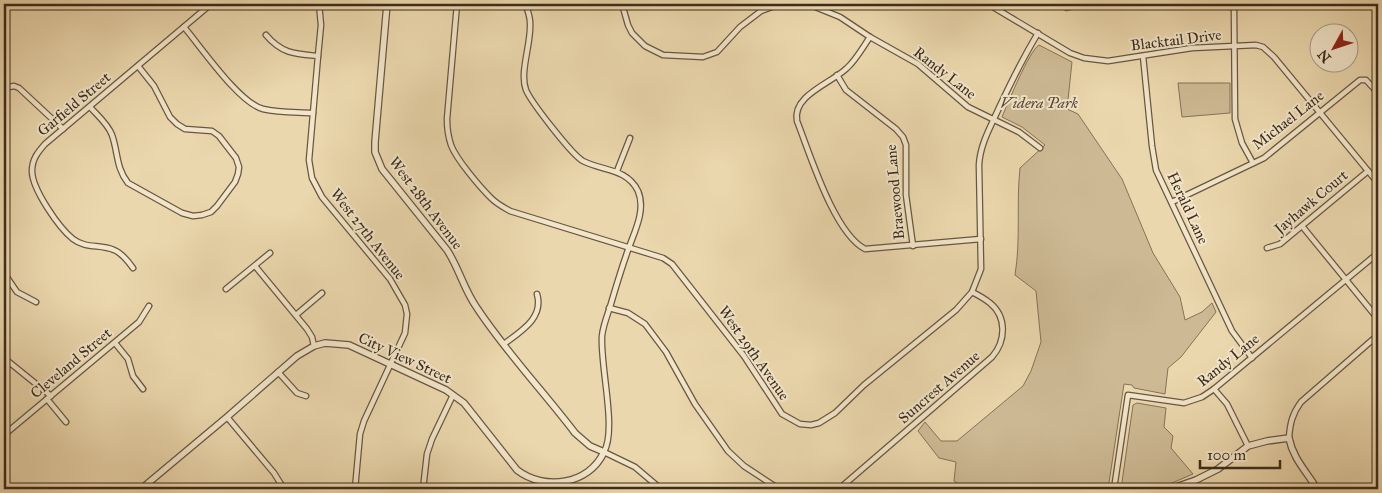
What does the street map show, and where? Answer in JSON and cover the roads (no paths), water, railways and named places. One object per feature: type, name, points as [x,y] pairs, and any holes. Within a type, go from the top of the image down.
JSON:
[{"type":"street","name":"Garfield Street","points":[[134,268],[120,253],[113,249],[92,247],[73,239],[55,219],[34,182],[33,162],[37,153],[63,129],[211,4]]},
{"type":"street","name":"West 27th Avenue","points":[[319,4],[322,25],[309,160],[311,173],[322,197],[390,279],[405,305],[407,323],[405,333],[364,421],[360,434],[355,489]]},
{"type":"street","name":"West 28th Avenue","points":[[387,4],[376,129],[375,152],[378,160],[388,177],[454,260],[477,308],[575,433],[590,446],[635,467],[661,489]]},
{"type":"street","name":"West 29th Avenue","points":[[457,4],[447,133],[452,147],[460,160],[491,198],[510,211],[663,258],[672,264],[754,370],[782,414],[800,424],[811,425],[827,420],[859,390],[956,310],[972,292],[981,269],[979,159],[984,141],[1020,64],[1038,33]]},
{"type":"street","points":[[526,4],[530,23],[525,88],[532,101],[582,160],[617,171],[630,138]]},
{"type":"street","points":[[622,4],[632,33],[645,46],[664,55],[703,57],[718,52],[740,27],[761,11],[780,4]]},
{"type":"street","name":"Randy Lane","points":[[808,4],[834,14],[923,68],[968,107],[1022,134],[1040,148]]},
{"type":"street","name":"Blacktail Drive","points":[[988,4],[1070,53],[1084,58],[1108,61],[1192,48],[1256,45],[1268,51],[1378,183]]},
{"type":"street","points":[[1234,9],[1235,119],[1242,143],[1253,163]]},
{"type":"street","points":[[184,27],[237,91],[253,105],[272,110],[313,113]]},
{"type":"street","points":[[266,35],[275,45],[284,50],[318,56]]},
{"type":"street","points":[[870,37],[848,67],[803,100],[797,109],[796,116],[833,209],[855,243],[865,249],[981,239]]},
{"type":"street","name":"Herald Lane","points":[[1143,56],[1154,162],[1232,331],[1252,358]]},
{"type":"street","points":[[90,107],[109,129],[118,167],[128,183],[182,213],[193,216],[211,212],[235,182],[239,167],[236,158],[219,136],[212,131],[185,129],[177,124],[170,117],[154,86],[138,66]]},
{"type":"street","name":"Braewood Lane","points":[[837,75],[846,90],[896,129],[903,137],[906,145],[906,188],[913,246]]},
{"type":"street","name":"Michael Lane","points":[[1172,202],[1272,153],[1355,83],[1363,79],[1378,93]]},
{"type":"street","points":[[4,88],[14,86],[25,93],[63,129]]},
{"type":"street","name":"City View Street","points":[[141,489],[297,356],[314,346],[325,344],[349,345],[446,390],[464,403],[522,474],[536,481],[556,482],[570,481],[584,475],[596,465],[607,447],[609,429],[602,335],[628,248],[638,222],[641,201],[638,190],[631,181],[617,171]]},
{"type":"street","name":"Jayhawk Court","points":[[1267,248],[1280,244],[1368,171]]},
{"type":"street","points":[[1302,226],[1378,319]]},
{"type":"street","points":[[226,289],[270,253]]},
{"type":"street","name":"Randy Lane","points":[[1114,489],[1128,395],[1184,403],[1202,397],[1378,253]]},
{"type":"street","points":[[255,266],[307,328],[314,346]]},
{"type":"street","points":[[4,273],[18,292],[36,302]]},
{"type":"street","name":"Suncrest Avenue","points":[[839,489],[916,424],[929,410],[998,350],[1003,332],[1002,321],[990,303],[972,292]]},
{"type":"street","points":[[296,315],[322,293]]},
{"type":"street","points":[[504,344],[534,319],[540,304],[537,294]]},
{"type":"street","name":"Cleveland Street","points":[[4,436],[141,321],[149,306]]},
{"type":"street","points":[[609,308],[628,313],[645,324],[666,352],[695,404],[728,451],[744,466],[779,489]]},
{"type":"street","points":[[1317,489],[1294,455],[1289,438],[1290,422],[1301,402],[1378,335]]},
{"type":"street","points":[[115,342],[128,359],[133,376],[143,389]]},
{"type":"street","points":[[4,358],[49,398],[66,422]]},
{"type":"street","points":[[278,372],[297,394],[306,396]]},
{"type":"street","points":[[1214,389],[1227,404],[1248,446]]},
{"type":"street","points":[[424,489],[427,454],[453,395]]},
{"type":"street","points":[[227,417],[274,472],[284,489]]},
{"type":"street","points":[[1378,434],[1376,463],[1378,469]]},
{"type":"street","points":[[1170,489],[1196,480],[1218,469],[1248,446],[1289,438]]},
{"type":"street","points":[[556,482],[557,489]]},
{"type":"park label","name":"Videra Park","points":[[1039,103]]}]
